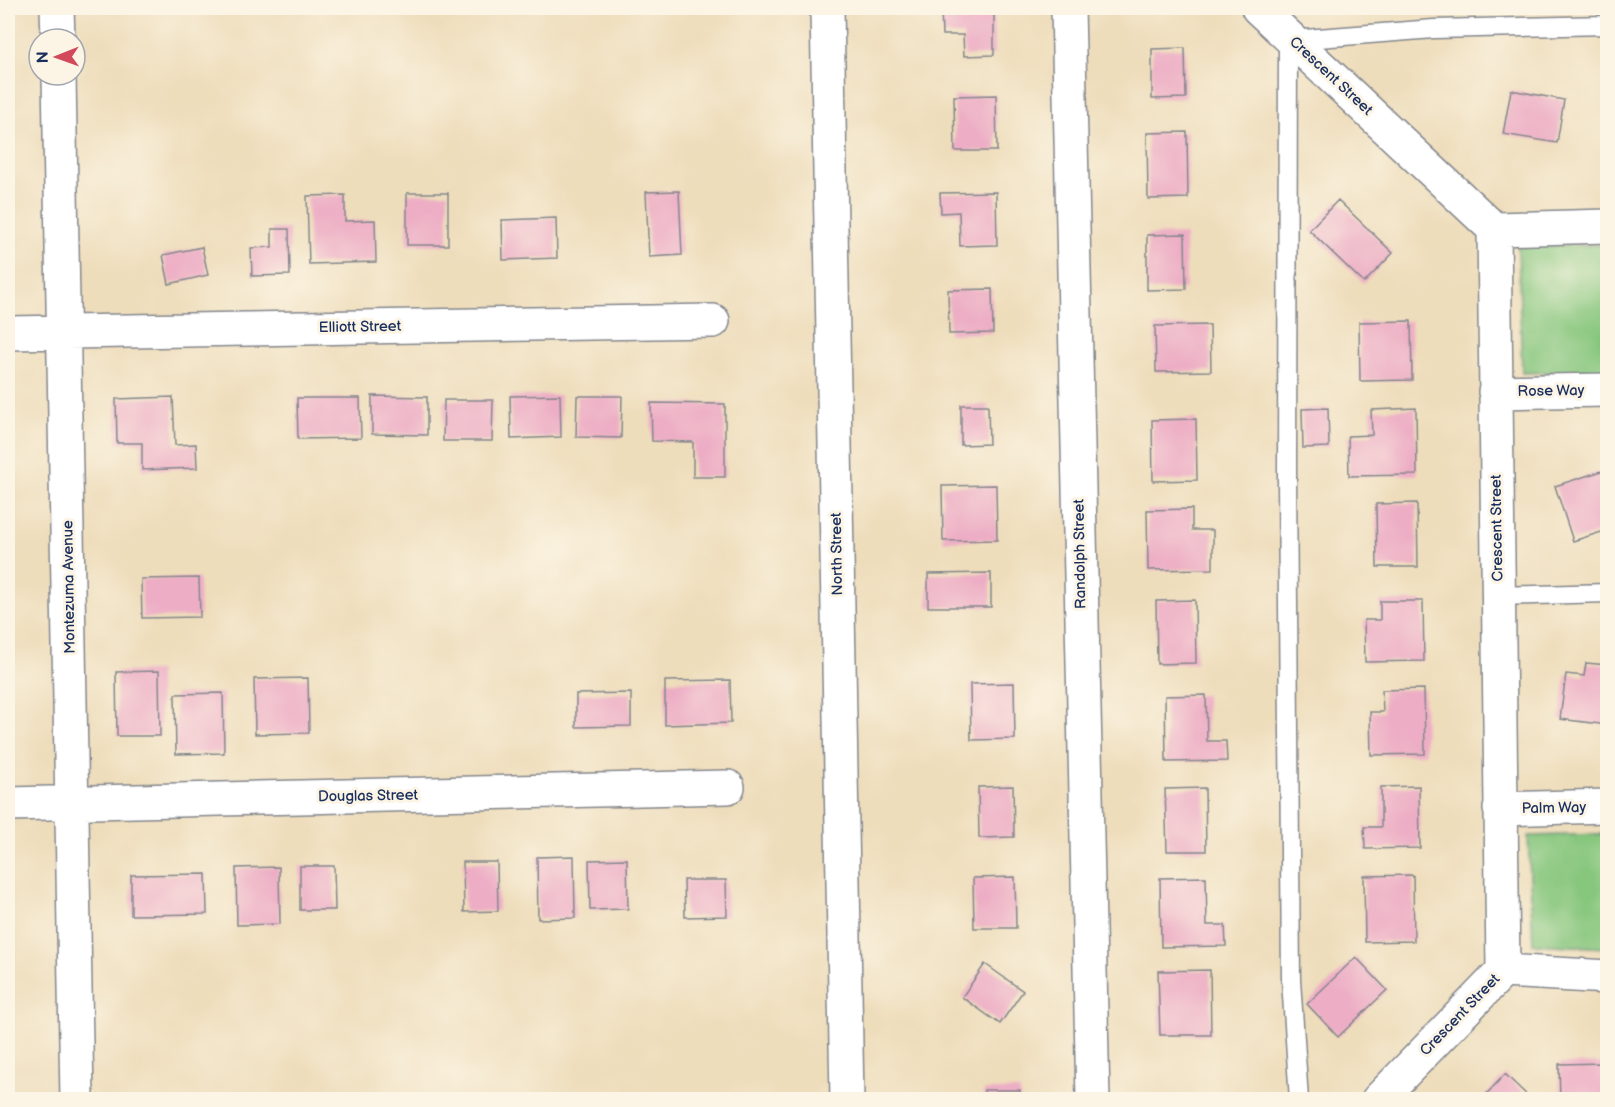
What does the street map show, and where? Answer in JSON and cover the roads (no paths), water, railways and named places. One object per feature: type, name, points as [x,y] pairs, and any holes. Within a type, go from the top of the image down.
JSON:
[{"type":"street","points":[[57,8],[58,27]]},
{"type":"street","name":"North Street","points":[[827,8],[847,1100]]},
{"type":"street","name":"Randolph Street","points":[[1068,8],[1093,1100]]},
{"type":"street","name":"Crescent Street","points":[[1258,8],[1494,229],[1503,971],[1378,1100]]},
{"type":"street","name":"Montezuma Avenue","points":[[59,87],[77,1100]]},
{"type":"street","points":[[1494,229],[1608,226]]},
{"type":"street","name":"Elliott Street","points":[[8,333],[713,321]]},
{"type":"street","name":"Rose Way","points":[[1495,392],[1608,390]]},
{"type":"street","name":"Douglas Street","points":[[8,804],[728,787]]},
{"type":"street","name":"Palm Way","points":[[1500,809],[1608,806]]},
{"type":"street","points":[[1503,971],[1608,977]]},
{"type":"lane","points":[[1299,1100],[1291,980],[1287,478],[1290,38],[1434,29],[1608,25]]},
{"type":"lane","points":[[1497,596],[1608,593]]}]
